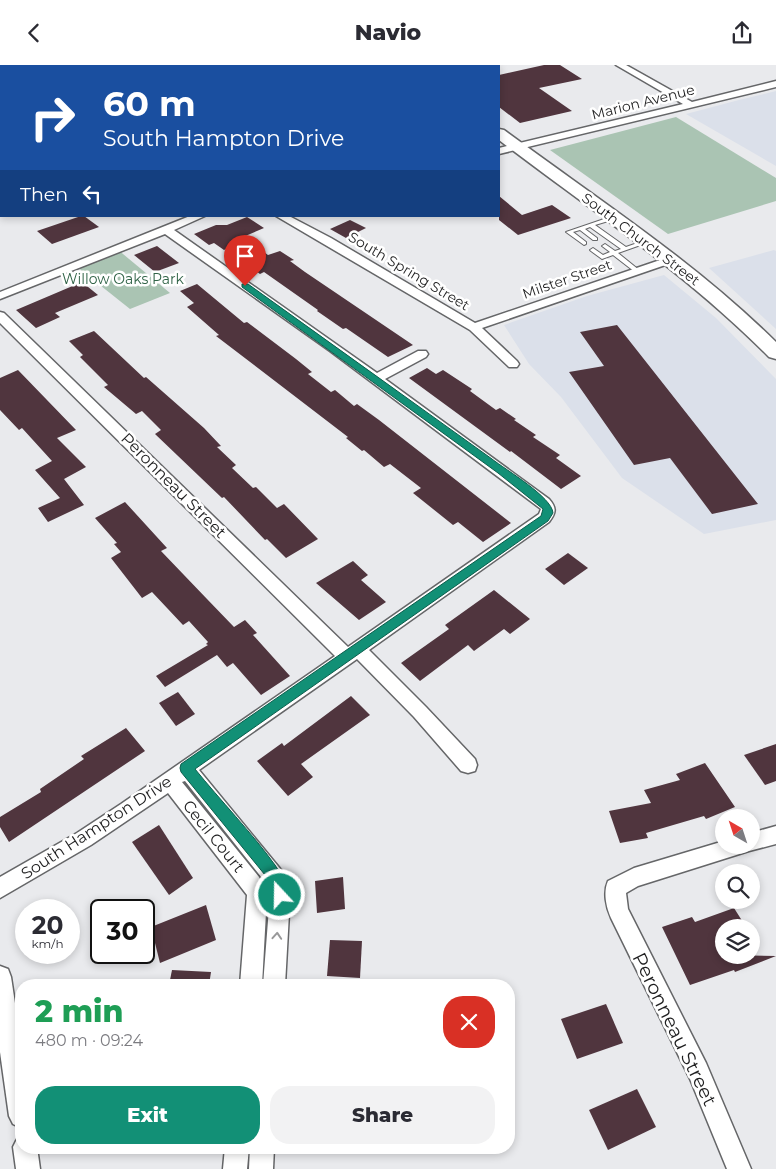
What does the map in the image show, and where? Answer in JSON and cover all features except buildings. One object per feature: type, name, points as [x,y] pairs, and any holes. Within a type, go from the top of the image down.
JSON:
[{"type":"main road","name":"South Church Street","points":[[500,134],[721,300],[776,353]]},
{"type":"street","points":[[620,65],[690,104]]},
{"type":"street","name":"Marion Avenue","points":[[500,151],[776,84]]},
{"type":"street","points":[[0,296],[197,217]]},
{"type":"street","name":"South Spring Street","points":[[283,217],[474,327],[513,364]]},
{"type":"street","points":[[166,229],[376,379],[422,354]]},
{"type":"street","name":"Milster Street","points":[[474,327],[670,260]]},
{"type":"street","name":"Peronneau Street","points":[[0,316],[352,652],[420,712],[468,765]]},
{"type":"street","name":"South Hampton Drive","points":[[0,888],[84,839],[544,518],[548,513],[548,508],[544,503],[376,379]]},
{"type":"street","name":"Cecil Court","points":[[186,768],[270,870],[279,886]]},
{"type":"street","name":"Cecil Court","points":[[168,780],[252,884],[257,894]]},
{"type":"street","points":[[760,839],[776,835]]},
{"type":"street","name":"Peronneau Street","points":[[715,853],[634,878],[615,888],[618,911],[698,1071],[739,1169]]},
{"type":"street","points":[[251,979],[257,894],[279,886],[274,979]]},
{"type":"street","points":[[0,977],[15,1076]]},
{"type":"street","points":[[27,1154],[28,1169]]},
{"type":"street","points":[[235,1169],[236,1154]]},
{"type":"street","points":[[261,1169],[262,1154]]},
{"type":"lane","points":[[584,243],[569,232],[613,218]]},
{"type":"lane","points":[[591,225],[625,249]]},
{"type":"lane","points":[[581,228],[595,239]]},
{"type":"lane","points":[[594,250],[602,257],[646,242]]},
{"type":"lane","points":[[605,246],[637,271]]},
{"type":"shaded area","points":[[776,91],[776,166],[686,114],[739,100]]},
{"type":"shaded area","points":[[776,251],[776,329],[709,268]]},
{"type":"shaded area","points":[[664,275],[716,318],[776,379],[776,520],[704,534],[622,478],[561,397],[529,364],[504,325],[587,296]]},
{"type":"green space","points":[[676,117],[776,178],[776,201],[668,234],[550,150]]},
{"type":"green space","name":"Willow Oaks Park","points":[[117,249],[170,293],[130,309],[76,266]]},
{"type":"route","points":[[245,286],[445,429],[544,503],[548,508],[548,513],[544,518],[186,768],[270,870],[279,886],[280,895]]}]
